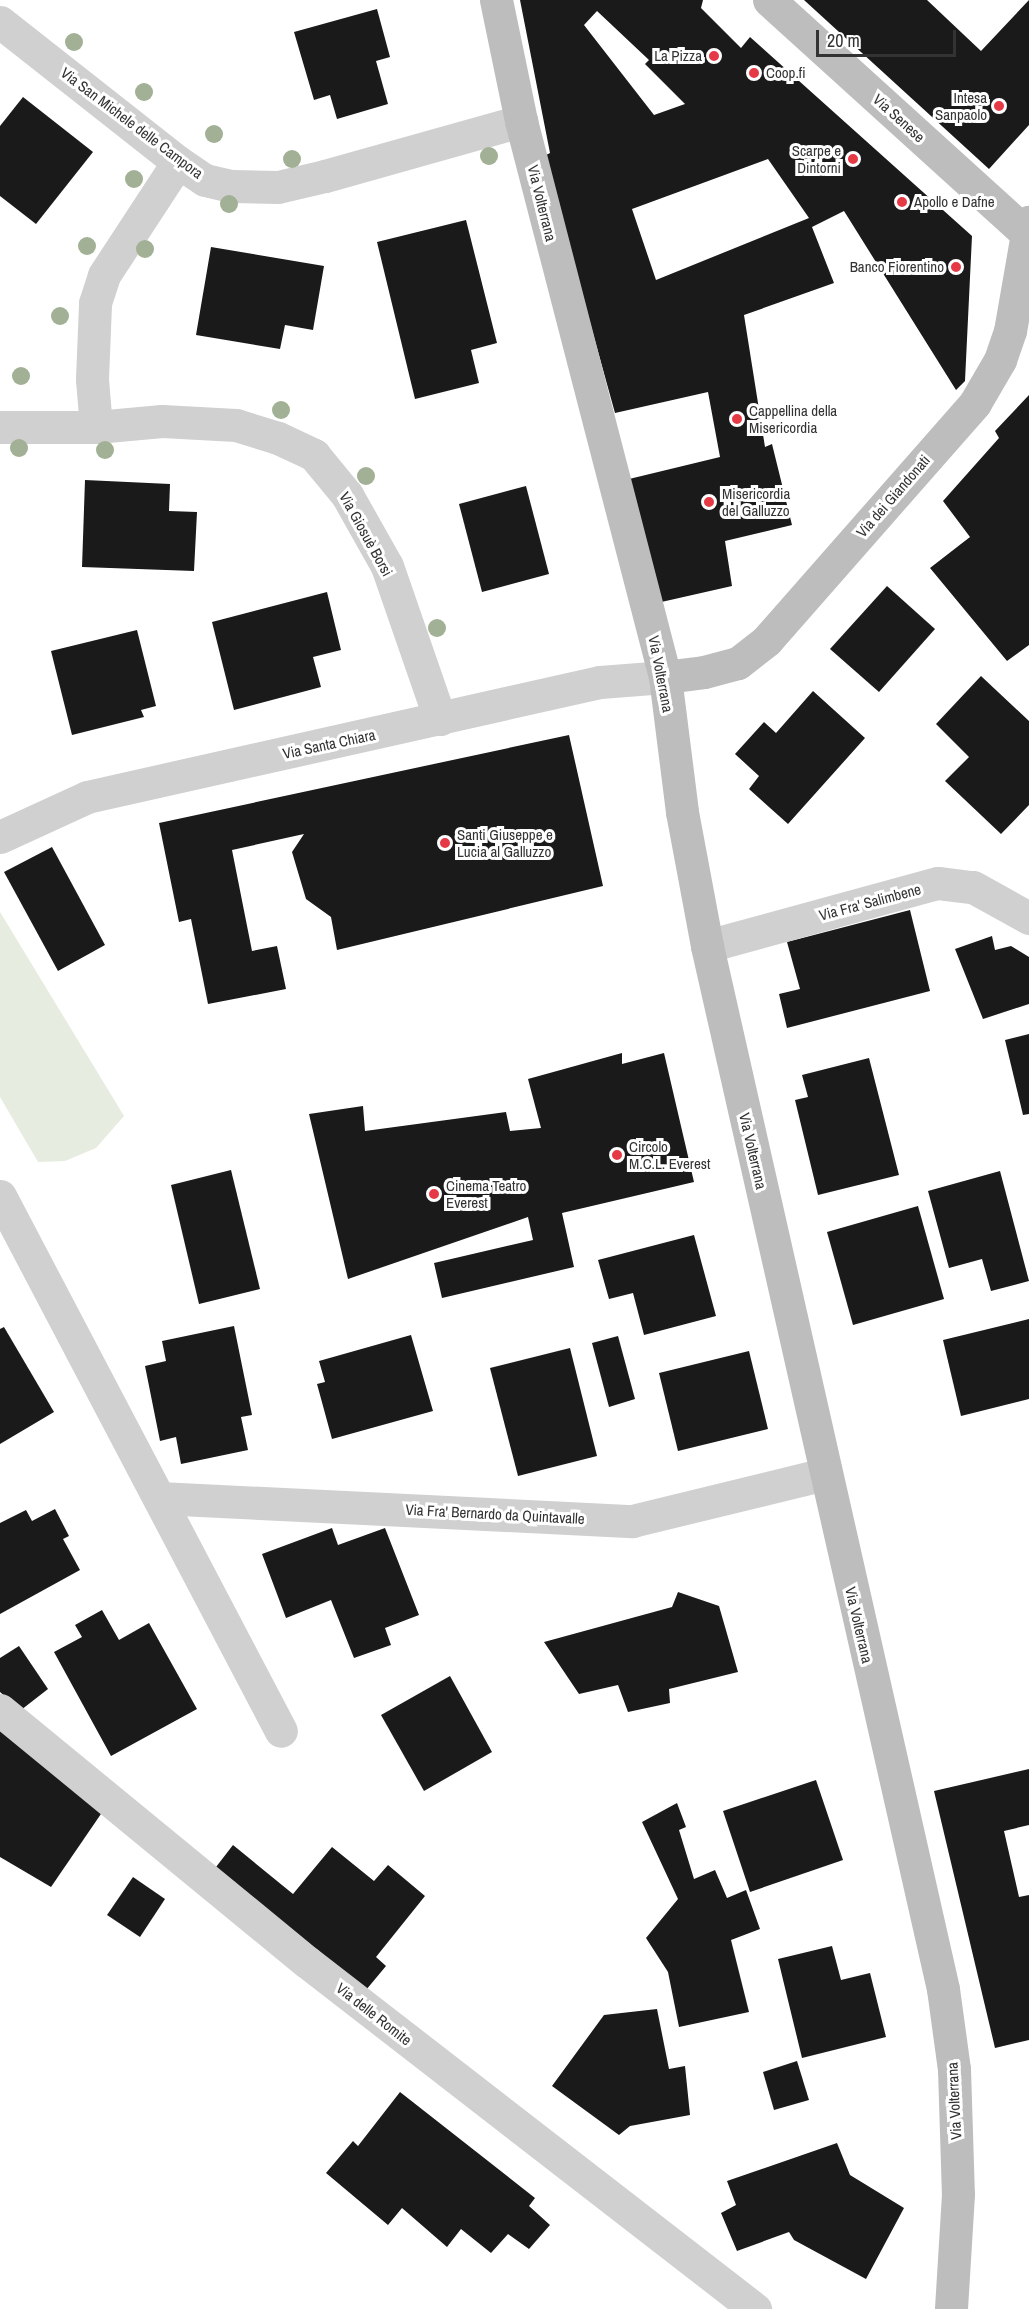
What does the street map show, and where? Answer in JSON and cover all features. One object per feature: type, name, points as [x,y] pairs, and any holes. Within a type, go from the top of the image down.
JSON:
[{"type":"main road","name":"Via Volterrana","points":[[496,0],[521,121],[665,676],[682,812],[707,946],[943,1989],[954,2069],[958,2193],[951,2309]]},
{"type":"main road","name":"Via Senese","points":[[769,0],[1028,231]]},
{"type":"main road","name":"Via dei Giandonati","points":[[665,676],[704,672],[738,663],[767,640],[975,403],[1000,360],[1010,331],[1028,231]]},
{"type":"street","name":"Via San Michele delle Campora","points":[[0,22],[177,162],[205,180],[232,186],[278,187],[521,121]]},
{"type":"street","points":[[96,428],[92,380],[95,303],[104,275],[177,162]]},
{"type":"street","name":"Via Giosuè Borsi","points":[[0,427],[96,428],[162,421],[236,425],[278,438],[314,455],[347,495],[387,566],[440,719]]},
{"type":"street","name":"Via Santa Chiara","points":[[0,837],[87,796],[600,682],[665,676]]},
{"type":"street","name":"Via Fra' Salimbene","points":[[707,946],[938,884],[973,887],[1029,918]]},
{"type":"street","points":[[0,1196],[159,1498],[256,1690],[281,1731]]},
{"type":"street","name":"Via Fra' Bernardo da Quintavalle","points":[[159,1498],[632,1521],[825,1474]]},
{"type":"street","name":"Via delle Romite","points":[[0,1710],[307,1962],[755,2309]]},
{"type":"shaded area","points":[[0,912],[124,1116],[96,1148],[65,1161],[38,1162],[0,1097]]},
{"type":"building","points":[[520,0],[703,0],[701,8],[741,48],[750,37],[972,236],[965,381],[956,390],[844,211],[812,227],[834,283],[744,315],[765,447],[772,444],[792,525],[725,541],[732,586],[657,603],[625,480],[720,457],[708,392],[615,413],[544,156],[550,153]],"holes":[[[597,11],[649,60],[645,64],[685,104],[654,115],[584,25]],[[768,159],[809,218],[656,280],[632,209]]]},
{"type":"building","points":[[804,0],[927,0],[981,51],[1029,0],[1029,125],[989,169]]},
{"type":"building","points":[[377,9],[390,57],[376,61],[388,104],[337,119],[330,95],[314,100],[294,32]]},
{"type":"building","points":[[23,97],[93,152],[36,224],[0,196],[0,126]]},
{"type":"building","points":[[466,220],[497,343],[471,350],[479,383],[415,399],[377,242]]},
{"type":"building","points":[[211,247],[324,266],[313,330],[285,325],[280,349],[196,335]]},
{"type":"building","points":[[1029,395],[1029,645],[1007,661],[930,568],[970,537],[943,501],[999,438],[995,431]]},
{"type":"building","points":[[85,480],[170,484],[169,511],[197,512],[194,571],[82,567]]},
{"type":"building","points":[[526,486],[549,574],[482,592],[459,504]]},
{"type":"building","points":[[887,586],[935,629],[879,692],[830,649]]},
{"type":"building","points":[[327,592],[341,650],[313,657],[321,687],[234,710],[212,622]]},
{"type":"building","points":[[137,630],[156,706],[141,710],[144,717],[72,735],[51,651]]},
{"type":"building","points":[[981,676],[1029,721],[1029,805],[1001,834],[945,781],[969,757],[936,724]]},
{"type":"building","points":[[813,691],[865,738],[788,824],[749,789],[759,776],[735,754],[764,722],[776,733]]},
{"type":"building","name":"Santi Giuseppe e Lucia al Galluzzo","points":[[569,735],[603,886],[337,950],[331,917],[306,899],[292,852],[304,834],[232,850],[252,951],[277,946],[286,989],[208,1004],[191,919],[179,922],[159,823]]},
{"type":"building","points":[[52,847],[105,945],[58,971],[4,872]]},
{"type":"building","points":[[910,910],[930,991],[787,1028],[779,994],[800,989],[787,942]]},
{"type":"building","points":[[992,936],[995,950],[1011,946],[1029,957],[1029,1004],[983,1019],[955,949]]},
{"type":"building","points":[[1029,1034],[1029,1114],[1023,1115],[1005,1040]]},
{"type":"building","points":[[622,1053],[622,1064],[664,1053],[694,1182],[562,1213],[574,1267],[442,1298],[434,1263],[533,1240],[528,1217],[348,1279],[309,1114],[363,1106],[365,1131],[506,1112],[510,1131],[541,1128],[528,1079]]},
{"type":"building","points":[[869,1058],[899,1175],[818,1195],[795,1100],[808,1097],[802,1075]]},
{"type":"building","points":[[231,1170],[260,1289],[199,1304],[171,1185]]},
{"type":"building","points":[[1000,1171],[1029,1281],[991,1291],[982,1259],[949,1268],[928,1191]]},
{"type":"building","points":[[918,1206],[944,1299],[853,1325],[827,1232]]},
{"type":"building","points":[[694,1235],[716,1316],[644,1335],[633,1293],[609,1299],[598,1260]]},
{"type":"building","points":[[1029,1319],[1029,1399],[961,1416],[943,1340]]},
{"type":"building","points":[[234,1326],[252,1415],[241,1417],[248,1450],[181,1464],[176,1437],[160,1441],[145,1366],[166,1361],[162,1341]]},
{"type":"building","points":[[4,1327],[54,1412],[0,1444],[0,1329]]},
{"type":"building","points":[[411,1335],[433,1411],[332,1439],[317,1384],[325,1382],[319,1361]]},
{"type":"building","points":[[618,1336],[635,1399],[609,1407],[592,1343]]},
{"type":"building","points":[[570,1348],[597,1456],[518,1476],[490,1368]]},
{"type":"building","points":[[749,1351],[768,1429],[678,1451],[659,1373]]},
{"type":"building","points":[[55,1509],[69,1536],[63,1539],[80,1570],[0,1614],[0,1523],[26,1510],[32,1521]]},
{"type":"building","points":[[332,1528],[338,1545],[385,1528],[419,1615],[385,1628],[391,1645],[354,1658],[331,1600],[286,1618],[262,1554]]},
{"type":"building","points":[[678,1592],[719,1606],[738,1672],[669,1689],[670,1703],[628,1712],[618,1685],[579,1694],[544,1642],[672,1607]]},
{"type":"building","points":[[102,1610],[119,1640],[149,1623],[197,1709],[111,1756],[54,1652],[82,1637],[75,1625]]},
{"type":"building","points":[[19,1646],[48,1689],[21,1710],[0,1692],[0,1658]]},
{"type":"building","points":[[450,1676],[492,1752],[424,1791],[381,1715]]},
{"type":"building","points":[[0,1727],[103,1811],[51,1887],[0,1857]]},
{"type":"building","points":[[1029,1769],[1029,1825],[1004,1831],[1019,1897],[1029,1895],[1029,2040],[995,2048],[934,1791]]},
{"type":"building","points":[[816,1780],[843,1860],[750,1892],[723,1811]]},
{"type":"building","points":[[677,1803],[686,1827],[679,1830],[694,1879],[715,1870],[727,1898],[746,1890],[760,1929],[731,1940],[749,2012],[679,2027],[668,1972],[646,1938],[678,1899],[642,1822]]},
{"type":"building","points":[[233,1845],[293,1894],[332,1847],[374,1881],[388,1865],[425,1896],[376,1957],[386,1966],[366,1990],[216,1867]]},
{"type":"building","points":[[133,1877],[165,1899],[140,1937],[107,1915]]},
{"type":"building","points":[[832,1946],[841,1980],[870,1973],[886,2037],[802,2058],[778,1959]]},
{"type":"building","points":[[657,2009],[669,2069],[685,2066],[690,2115],[630,2126],[619,2135],[552,2086],[604,2015]]},
{"type":"building","points":[[797,2061],[809,2100],[774,2110],[763,2072]]},
{"type":"building","points":[[400,2092],[535,2198],[529,2206],[550,2225],[529,2249],[508,2234],[491,2253],[461,2229],[447,2247],[402,2208],[388,2225],[326,2173],[353,2141],[358,2146]]},
{"type":"building","points":[[837,2143],[850,2175],[904,2208],[866,2279],[794,2240],[789,2232],[737,2251],[721,2213],[736,2205],[727,2181]]},
{"type":"place","name":"La Pizza","points":[[714,56]]},
{"type":"place","name":"Coop.fi","points":[[754,73]]},
{"type":"place","name":"Intesa Sanpaolo","points":[[999,106]]},
{"type":"place","name":"Scarpe e Dintorni","points":[[853,159]]},
{"type":"place","name":"Apollo e Dafne","points":[[902,202]]},
{"type":"place","name":"Banco Fiorentino","points":[[956,267]]},
{"type":"place","name":"Cappellina della Misericordia","points":[[737,419]]},
{"type":"place","name":"Misericordia del Galluzzo","points":[[709,502]]},
{"type":"place","name":"Santi Giuseppe e Lucia al Galluzzo","points":[[445,843]]},
{"type":"place","name":"Circolo M.C.L. Everest","points":[[617,1155]]},
{"type":"place","name":"Cinema Teatro Everest","points":[[434,1194]]}]
